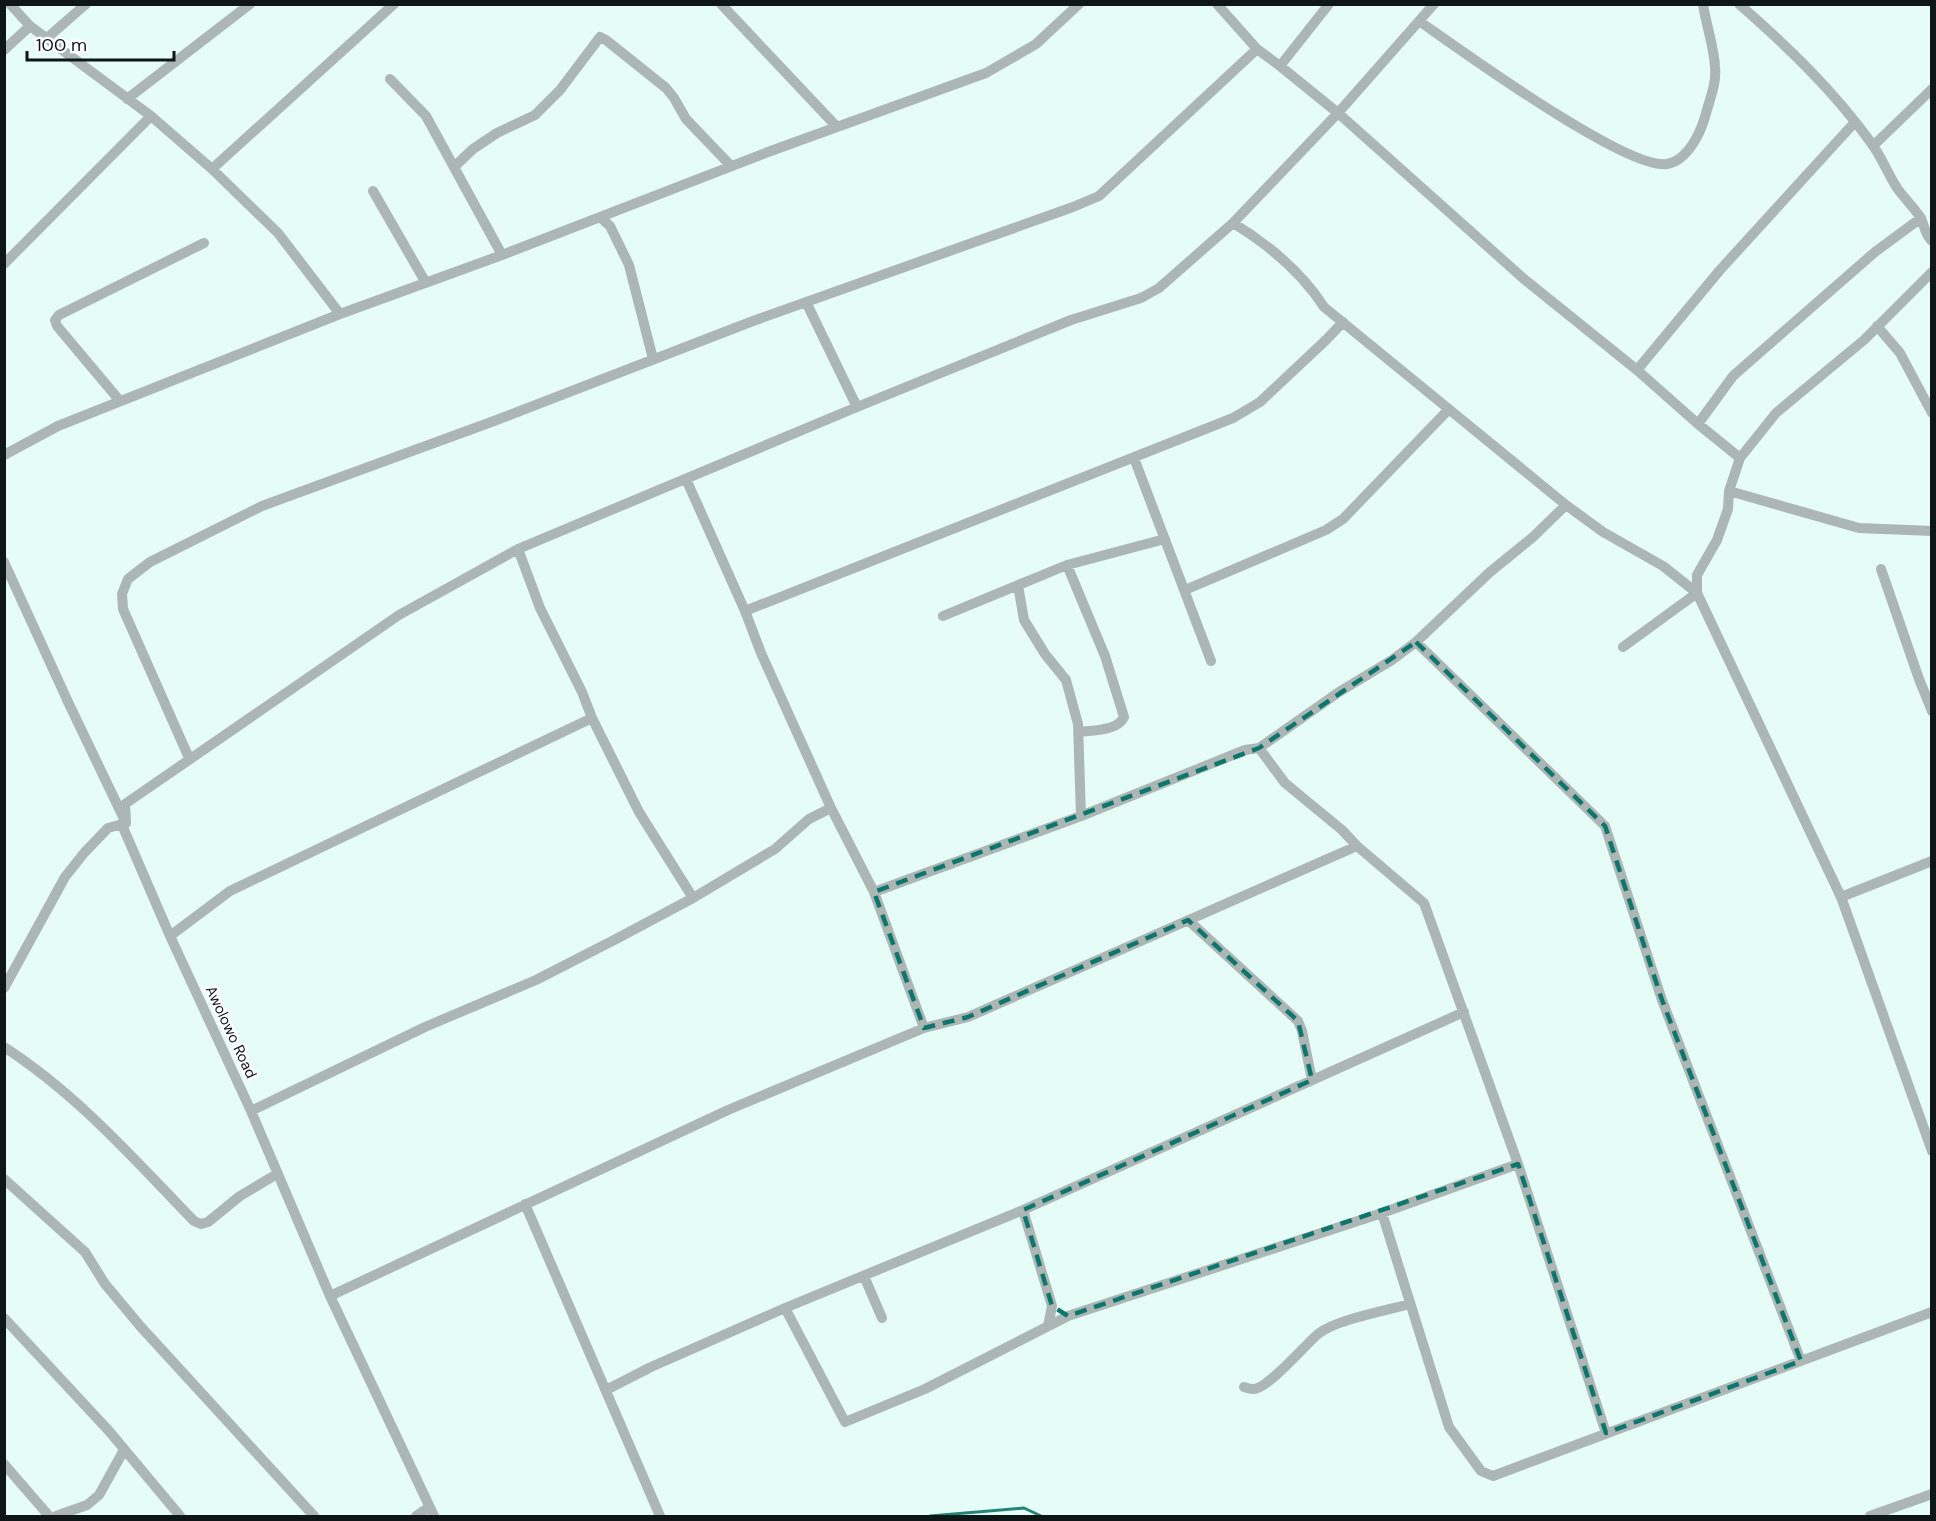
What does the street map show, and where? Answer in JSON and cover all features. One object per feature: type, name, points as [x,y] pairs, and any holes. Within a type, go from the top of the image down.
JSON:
[{"type":"street","points":[[10,4],[30,26],[151,116],[212,169],[278,233],[340,314]]},
{"type":"street","points":[[47,38],[86,4]]},
{"type":"street","points":[[127,99],[250,4]]},
{"type":"street","points":[[212,169],[394,4]]},
{"type":"street","points":[[721,4],[837,127]]},
{"type":"street","points":[[4,455],[58,426],[340,314],[502,255],[731,166],[986,73],[1036,44],[1079,4]]},
{"type":"street","points":[[1280,66],[1329,4]]},
{"type":"street","points":[[4,988],[65,877],[84,853],[108,828],[126,823],[125,804],[189,758],[399,615],[518,549],[858,406],[1071,320],[1141,298],[1159,288],[1233,223],[1338,113],[1434,4]]},
{"type":"street","points":[[1419,21],[1575,126],[1648,162],[1665,165],[1676,162],[1691,147],[1703,125],[1714,81],[1715,68],[1703,4]]},
{"type":"street","points":[[1739,4],[1812,70],[1855,122],[1873,146],[1898,190],[1921,218],[1927,237],[1932,241]]},
{"type":"street","points":[[1222,6],[1257,49],[1338,113],[1524,279],[1637,370],[1740,458]]},
{"type":"street","points":[[4,50],[30,26]]},
{"type":"street","points":[[454,167],[473,149],[498,133],[535,115],[560,90],[600,37],[666,88],[686,119],[731,166]]},
{"type":"street","points":[[189,758],[123,609],[122,594],[128,579],[150,562],[262,506],[494,421],[652,359],[1099,196],[1257,49]]},
{"type":"street","points":[[390,79],[426,116],[502,255]]},
{"type":"street","points":[[1873,146],[1932,89]]},
{"type":"street","points":[[4,264],[151,116]]},
{"type":"street","points":[[1637,370],[1720,270],[1855,122]]},
{"type":"street","points":[[373,190],[426,282]]},
{"type":"street","points":[[610,226],[626,207]]},
{"type":"street","points":[[600,217],[610,226],[631,273],[652,359]]},
{"type":"street","points":[[1698,424],[1733,376],[1875,252],[1921,218]]},
{"type":"street","points":[[1233,223],[1260,240],[1282,258],[1318,297],[1324,307],[1566,505],[1603,532],[1663,566],[1697,593]]},
{"type":"street","points":[[120,401],[57,326],[55,320],[59,315],[204,243]]},
{"type":"street","points":[[1932,272],[1841,360],[1776,413],[1740,458],[1729,491],[1728,508],[1718,540],[1697,575],[1697,593],[1841,897],[1932,1151]]},
{"type":"street","points":[[806,302],[858,406]]},
{"type":"street","points":[[745,611],[1233,418],[1260,402],[1343,322]]},
{"type":"street","points":[[1877,326],[1899,353],[1932,413]]},
{"type":"street","points":[[1185,590],[1326,530],[1342,519],[1449,409]]},
{"type":"street","points":[[1134,458],[1212,662]]},
{"type":"street","points":[[686,479],[831,808],[874,892],[924,1028]]},
{"type":"street","points":[[1729,491],[1858,528],[1932,531]]},
{"type":"street","points":[[874,892],[1081,816],[1245,750],[1258,748],[1416,642],[1566,505]]},
{"type":"street","points":[[943,616],[1067,566],[1165,539]]},
{"type":"street","points":[[518,549],[540,608],[639,812],[693,898]]},
{"type":"street","name":"Awolowo Road","points":[[4,562],[126,823],[122,825],[170,936],[251,1111],[330,1296],[432,1512]]},
{"type":"street","points":[[1067,566],[1105,656],[1124,717],[1122,722],[1114,726],[1080,732]]},
{"type":"street","points":[[1881,569],[1918,679],[1932,711]]},
{"type":"street","points":[[1018,585],[1024,620],[1045,654],[1066,680],[1080,732],[1081,816]]},
{"type":"street","points":[[1623,647],[1697,593]]},
{"type":"street","points":[[1416,642],[1605,826],[1662,1000],[1801,1361]]},
{"type":"street","points":[[170,936],[230,891],[592,718]]},
{"type":"street","points":[[1258,748],[1285,783],[1424,903],[1518,1164],[1606,1433]]},
{"type":"street","points":[[251,1111],[425,1027],[536,980],[693,898],[775,849],[809,819],[831,808]]},
{"type":"street","points":[[330,1296],[728,1110],[924,1028],[968,1017],[1357,846]]},
{"type":"street","points":[[1841,897],[1932,861]]},
{"type":"street","points":[[1188,920],[1298,1021],[1302,1030],[1312,1080]]},
{"type":"street","points":[[606,1390],[651,1367],[784,1308],[1023,1210],[1464,1012]]},
{"type":"street","points":[[4,1047],[61,1088],[109,1133],[194,1221],[201,1224],[208,1222],[240,1196],[277,1174]]},
{"type":"street","points":[[784,1308],[845,1422],[925,1389],[1068,1316],[1382,1213],[1518,1164]]},
{"type":"street","points":[[6,1183],[85,1252],[105,1284],[141,1327],[314,1516]]},
{"type":"street","points":[[525,1204],[660,1516]]},
{"type":"street","points":[[1023,1210],[1052,1306],[1047,1326]]},
{"type":"street","points":[[1382,1213],[1449,1426],[1481,1471],[1493,1476],[1932,1312]]},
{"type":"street","points":[[864,1276],[882,1318]]},
{"type":"street","points":[[1244,1387],[1253,1390],[1262,1387],[1321,1331],[1340,1323],[1410,1304]]},
{"type":"street","points":[[1052,1306],[1068,1316]]},
{"type":"street","points":[[4,1318],[124,1450],[180,1516]]},
{"type":"street","points":[[56,1516],[87,1505],[99,1495],[124,1450]]},
{"type":"street","points":[[4,1464],[49,1516]]},
{"type":"street","points":[[1870,1516],[1932,1494]]},
{"type":"street","points":[[416,1516],[432,1512]]},
{"type":"highlighted area","points":[[1416,642],[1605,826],[1662,1000],[1801,1361],[1606,1433],[1518,1164],[1068,1316],[1052,1306],[1023,1210],[1312,1080],[1298,1021],[1188,920],[968,1017],[924,1028],[874,892],[1259,748]]},
{"type":"waterway","points":[[930,1516],[1024,1508],[1041,1516]]}]
